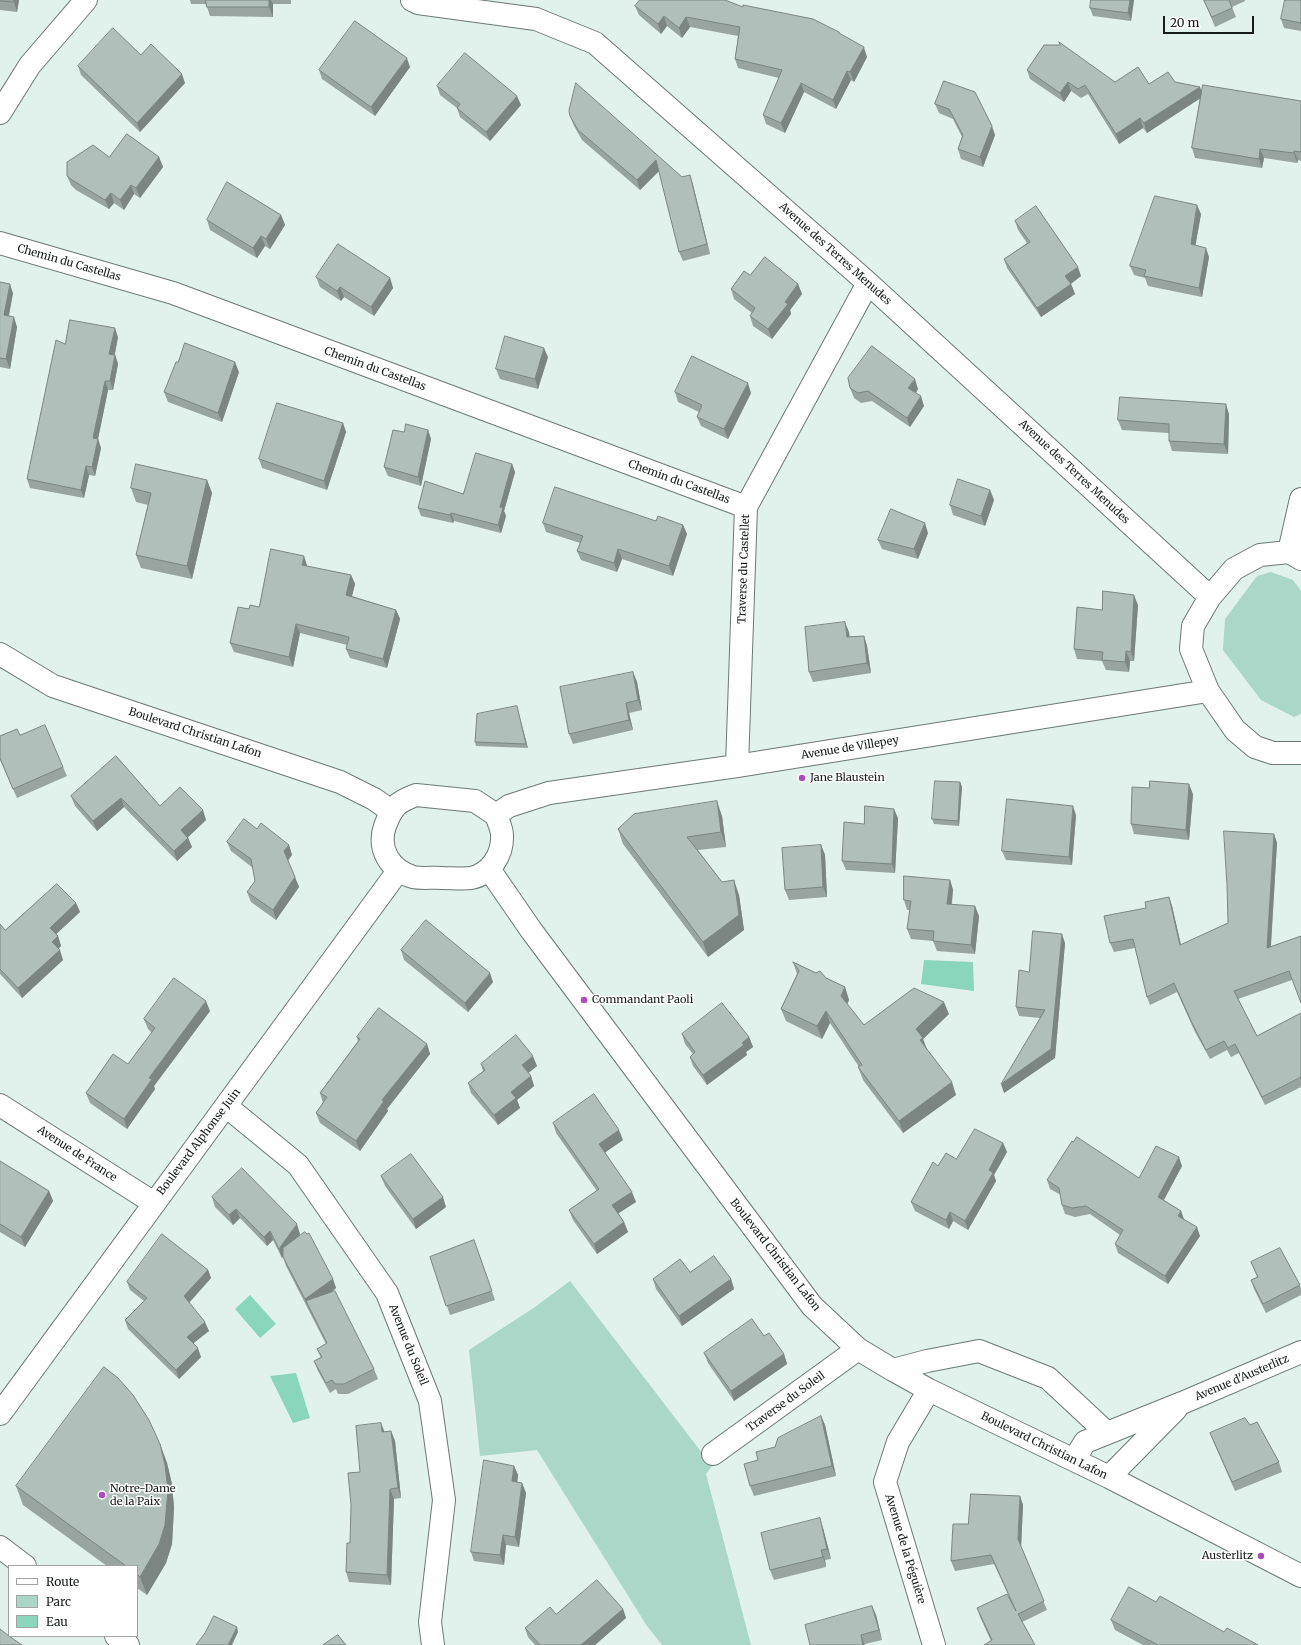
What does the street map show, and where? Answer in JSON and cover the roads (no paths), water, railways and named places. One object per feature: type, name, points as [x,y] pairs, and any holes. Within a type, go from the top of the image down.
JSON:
[{"type":"street","points":[[0,113],[30,65],[86,0]]},
{"type":"street","name":"Avenue des Terres Menudes","points":[[412,0],[418,3],[536,18],[595,43],[868,283],[1210,597]]},
{"type":"street","name":"Chemin du Castellas","points":[[0,243],[174,293],[746,507]]},
{"type":"street","name":"Traverse du Castellet","points":[[737,766],[746,507],[868,283]]},
{"type":"street","points":[[1301,499],[1295,555],[1260,555],[1234,568],[1210,597],[1193,626],[1191,649],[1208,691],[1235,730],[1255,747],[1273,752],[1301,753]]},
{"type":"street","name":"Boulevard Christian Lafon","points":[[0,654],[53,686],[340,782],[374,799],[391,811]]},
{"type":"street","name":"Avenue de Villepey","points":[[496,815],[509,806],[549,793],[737,766],[1208,691]]},
{"type":"street","points":[[416,796],[474,801],[496,815],[502,834],[499,855],[489,869],[471,878],[414,877],[398,871],[387,859],[382,843],[385,827],[391,811],[401,801],[416,796]]},
{"type":"street","name":"Boulevard Christian Lafon","points":[[489,869],[538,939],[812,1306],[858,1349],[929,1390],[1109,1477],[1301,1576]]},
{"type":"street","name":"Boulevard Alphonse Juin","points":[[0,1414],[398,871]]},
{"type":"street","name":"Avenue de France","points":[[0,1105],[154,1203]]},
{"type":"street","name":"Avenue du Soleil","points":[[226,1106],[298,1165],[387,1293],[430,1401],[444,1500],[430,1622],[433,1645]]},
{"type":"street","name":"Traverse du Soleil","points":[[713,1454],[858,1349]]},
{"type":"street","points":[[893,1370],[927,1361],[979,1351],[1048,1378],[1107,1433]]},
{"type":"street","name":"Avenue d'Austerlitz","points":[[1074,1460],[1085,1442],[1182,1403],[1301,1352]]},
{"type":"street","name":"Avenue de la Péguière","points":[[929,1390],[898,1442],[885,1482],[934,1645]]},
{"type":"street","name":"Avenue d'Austerlitz","points":[[1109,1477],[1182,1403]]},
{"type":"street","points":[[0,1547],[24,1565]]},
{"type":"street","points":[[117,1637],[128,1645]]},
{"type":"water","points":[[924,960],[973,962],[974,991],[921,984]]},
{"type":"water","points":[[250,1295],[276,1324],[260,1338],[235,1309]]},
{"type":"water","points":[[296,1373],[310,1418],[293,1423],[270,1376]]},
{"type":"place","name":"Jane Blaustein","points":[[802,778]]},
{"type":"place","name":"Commandant Paoli","points":[[584,1000]]},
{"type":"place","name":"Notre-Dame de la Paix","points":[[102,1495]]},
{"type":"place","name":"Austerlitz","points":[[1261,1556]]}]
